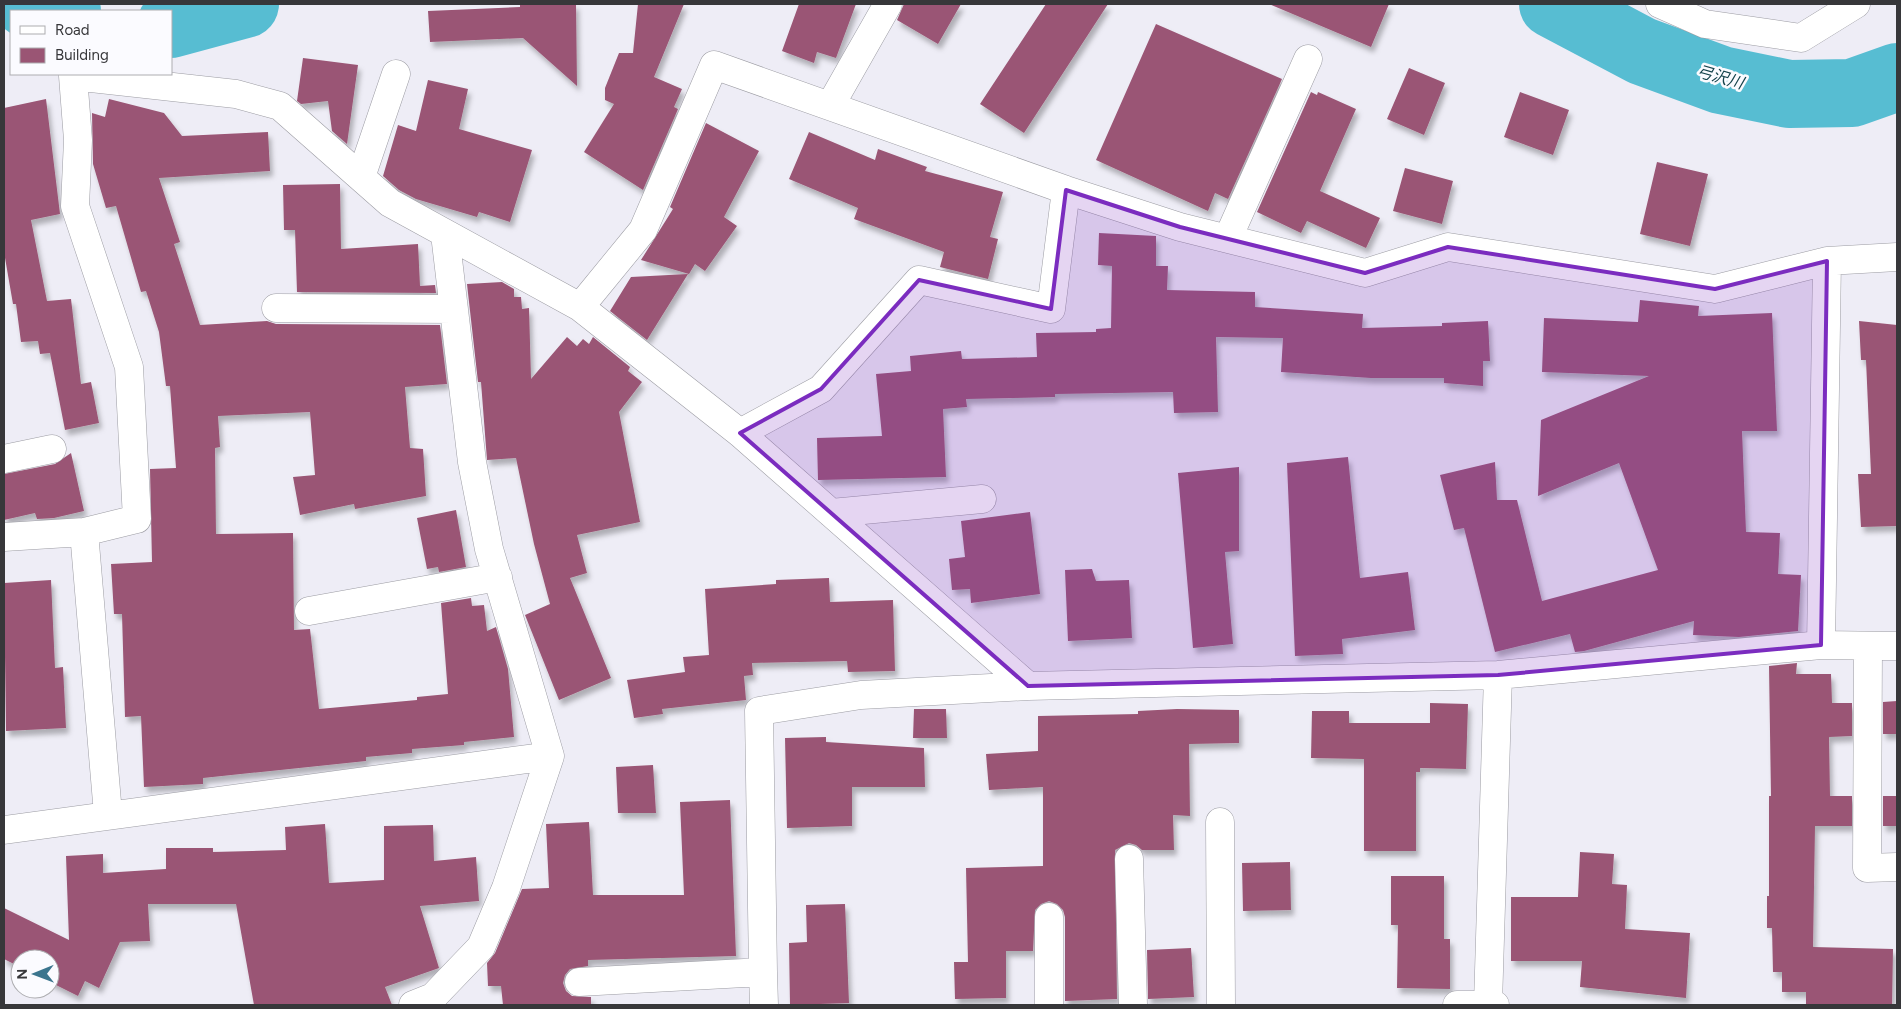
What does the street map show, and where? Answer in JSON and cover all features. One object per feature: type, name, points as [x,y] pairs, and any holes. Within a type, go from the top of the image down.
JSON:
[{"type":"street","points":[[830,106],[888,4]]},
{"type":"street","points":[[1660,4],[1705,24],[1801,38],[1856,4]]},
{"type":"street","points":[[1228,238],[1308,59]]},
{"type":"street","points":[[580,307],[643,230],[714,65],[1066,190],[1180,227],[1365,273],[1448,247],[1715,289],[1826,262],[1897,257]]},
{"type":"street","points":[[361,177],[396,74]]},
{"type":"street","points":[[4,537],[84,532],[137,519],[129,367],[75,206],[78,140],[73,76],[236,94],[280,106],[390,203],[580,307],[740,433],[1028,686]]},
{"type":"street","points":[[740,433],[822,388],[919,280],[1051,309],[1066,190]]},
{"type":"street","points":[[413,1005],[434,997],[481,947],[506,888],[550,756],[489,549],[472,462],[445,234]]},
{"type":"street","points":[[1821,645],[1826,262]]},
{"type":"street","points":[[276,308],[454,309]]},
{"type":"street","points":[[4,458],[52,449]]},
{"type":"street","points":[[831,513],[982,499]]},
{"type":"street","points":[[84,532],[108,814]]},
{"type":"street","points":[[309,611],[498,577]]},
{"type":"street","points":[[764,1005],[759,710],[861,695],[1028,686],[1498,675],[1821,645],[1897,646]]},
{"type":"street","points":[[1868,646],[1867,868],[1897,867]]},
{"type":"street","points":[[1457,1005],[1492,1005],[1498,675]]},
{"type":"street","points":[[4,830],[108,814],[191,805],[550,756]]},
{"type":"street","points":[[1220,822],[1221,1005]]},
{"type":"street","points":[[1129,859],[1133,1005]]},
{"type":"street","points":[[1049,1005],[1050,917]]},
{"type":"street","points":[[579,982],[763,972]]},
{"type":"highlighted area","points":[[1066,190],[1180,227],[1365,273],[1448,247],[1715,289],[1827,261],[1821,645],[1498,675],[1028,686],[740,433],[821,389],[919,280],[1051,309]]},
{"type":"building","points":[[520,4],[576,4],[577,86],[523,38],[430,42],[428,11],[520,7]]},
{"type":"building","points":[[638,4],[684,4],[654,77],[682,89],[674,107],[678,109],[643,190],[584,152],[614,104],[605,100],[605,88],[619,53],[633,53]]},
{"type":"building","points":[[799,4],[856,4],[836,58],[817,52],[814,63],[782,51]]},
{"type":"building","points":[[904,4],[961,4],[938,44],[897,20]]},
{"type":"building","points":[[1046,4],[1108,4],[1024,133],[980,104]]},
{"type":"building","points":[[1269,4],[1389,4],[1371,47]]},
{"type":"building","points":[[1156,24],[1282,79],[1228,199],[1215,193],[1208,211],[1096,160]]},
{"type":"building","points":[[303,58],[358,65],[347,144],[332,131],[328,101],[301,104],[297,101]]},
{"type":"building","points":[[1409,68],[1445,83],[1424,135],[1387,119]]},
{"type":"building","points":[[428,80],[468,89],[459,129],[532,150],[510,222],[479,212],[477,217],[416,199],[399,190],[383,176],[398,125],[416,131]]},
{"type":"building","points":[[1311,92],[1317,95],[1318,92],[1356,109],[1320,191],[1380,218],[1366,248],[1307,221],[1301,233],[1257,212]]},
{"type":"building","points":[[1520,92],[1569,110],[1553,155],[1504,137]]},
{"type":"building","points":[[46,99],[60,214],[31,220],[47,301],[71,299],[81,384],[91,382],[99,423],[65,430],[50,353],[40,354],[38,341],[21,342],[16,304],[13,304],[4,252],[4,108]]},
{"type":"building","points":[[109,99],[164,113],[182,136],[268,132],[270,171],[159,178],[180,242],[174,244],[200,325],[267,321],[276,324],[440,325],[447,384],[405,387],[410,448],[423,449],[426,496],[355,509],[354,504],[300,515],[293,477],[315,475],[310,412],[218,416],[220,447],[215,448],[216,534],[293,533],[294,630],[310,629],[319,709],[417,700],[417,697],[448,694],[441,603],[471,598],[472,606],[484,605],[487,631],[496,627],[508,669],[514,737],[464,742],[464,745],[412,749],[412,753],[366,757],[366,761],[203,778],[203,784],[144,787],[141,716],[125,717],[122,614],[114,614],[111,564],[152,562],[150,469],[176,468],[170,386],[166,386],[159,332],[146,291],[141,292],[116,206],[106,208],[93,164],[92,113],[105,117]]},
{"type":"building","points":[[706,123],[759,151],[724,217],[737,226],[705,271],[695,264],[689,274],[641,260],[673,209],[670,207]]},
{"type":"building","points":[[809,132],[875,160],[878,149],[927,167],[925,171],[1003,192],[990,237],[998,239],[988,279],[940,267],[944,252],[854,219],[858,208],[789,179]]},
{"type":"building","points":[[1657,162],[1708,174],[1690,246],[1640,234]]},
{"type":"building","points":[[1405,168],[1453,181],[1442,224],[1393,211]]},
{"type":"building","points":[[340,184],[341,249],[418,244],[420,286],[435,285],[436,293],[297,292],[295,230],[284,230],[283,185]]},
{"type":"building","points":[[1099,233],[1156,236],[1156,266],[1168,266],[1167,290],[1255,292],[1255,307],[1363,314],[1362,328],[1442,326],[1442,323],[1488,321],[1490,361],[1483,361],[1483,386],[1444,383],[1444,378],[1371,378],[1281,372],[1283,338],[1216,337],[1218,412],[1174,413],[1173,392],[1055,394],[1055,397],[966,399],[967,407],[943,409],[946,477],[818,480],[817,438],[882,436],[876,374],[911,371],[910,356],[961,351],[962,359],[1037,357],[1036,333],[1096,332],[1096,329],[1111,328],[1112,266],[1098,265]]},
{"type":"building","points":[[688,274],[647,340],[610,311],[631,277]]},
{"type":"building","points":[[502,282],[514,289],[514,297],[521,297],[522,309],[529,308],[531,379],[567,337],[577,346],[583,339],[589,344],[593,337],[630,367],[628,371],[642,382],[619,412],[640,522],[577,535],[587,573],[570,578],[611,678],[559,700],[525,615],[550,604],[534,544],[516,458],[487,460],[481,382],[478,382],[467,284]]},
{"type":"building","points":[[1640,300],[1699,306],[1698,316],[1772,313],[1777,431],[1742,431],[1746,532],[1780,533],[1778,574],[1801,575],[1798,631],[1739,637],[1693,635],[1694,621],[1584,651],[1575,652],[1570,634],[1495,652],[1464,528],[1454,530],[1440,475],[1495,462],[1497,500],[1517,500],[1542,601],[1658,570],[1619,463],[1538,496],[1541,420],[1649,376],[1542,372],[1544,318],[1638,322]]},
{"type":"building","points":[[1859,321],[1897,325],[1897,526],[1861,527],[1858,474],[1871,474],[1866,360],[1861,360]]},
{"type":"building","points":[[71,453],[84,511],[54,518],[37,519],[35,513],[4,520],[4,474],[55,464]]},
{"type":"building","points":[[1348,457],[1360,578],[1408,572],[1415,630],[1342,639],[1343,654],[1295,656],[1287,463]]},
{"type":"building","points":[[1239,467],[1239,551],[1225,552],[1233,644],[1193,648],[1178,473]]},
{"type":"building","points":[[456,510],[466,567],[439,572],[438,567],[427,569],[417,518]]},
{"type":"building","points":[[1030,512],[1040,594],[971,603],[970,589],[952,590],[949,559],[965,557],[961,521]]},
{"type":"building","points":[[1092,569],[1096,581],[1129,580],[1132,638],[1068,641],[1065,570]]},
{"type":"building","points":[[829,578],[830,602],[893,600],[895,671],[848,672],[847,661],[752,663],[753,675],[744,676],[746,700],[662,709],[663,714],[634,718],[627,680],[685,672],[683,657],[709,655],[705,589],[776,584],[776,580]]},
{"type":"building","points":[[51,580],[55,668],[63,667],[66,728],[6,731],[4,583]]},
{"type":"building","points":[[1797,663],[1796,674],[1831,674],[1832,703],[1852,703],[1852,736],[1829,737],[1830,796],[1852,796],[1852,826],[1815,826],[1813,947],[1893,949],[1892,1005],[1806,1005],[1806,992],[1782,992],[1782,972],[1773,972],[1772,928],[1767,928],[1767,896],[1769,896],[1769,796],[1771,796],[1769,666]]},
{"type":"building","points":[[1897,701],[1897,734],[1883,734],[1883,702]]},
{"type":"building","points":[[1430,703],[1468,704],[1466,769],[1420,768],[1420,772],[1416,772],[1416,851],[1364,851],[1364,759],[1311,758],[1312,711],[1349,711],[1349,723],[1430,723]]},
{"type":"building","points":[[914,709],[946,709],[947,738],[913,738]]},
{"type":"building","points":[[1177,709],[1239,710],[1239,743],[1189,744],[1190,816],[1173,815],[1174,850],[1142,850],[1136,845],[1129,843],[1115,850],[1117,999],[1065,1001],[1065,917],[1063,910],[1057,904],[1049,901],[1041,904],[1035,910],[1033,951],[1006,951],[1006,998],[955,999],[954,962],[968,962],[966,868],[1043,866],[1043,787],[989,790],[986,754],[1038,751],[1038,716],[1138,714],[1138,711]]},
{"type":"building","points":[[826,737],[826,742],[924,748],[925,787],[852,787],[852,826],[787,828],[785,738]]},
{"type":"building","points":[[653,765],[656,813],[618,813],[616,767]]},
{"type":"building","points":[[1883,796],[1897,796],[1897,826],[1883,826]]},
{"type":"building","points":[[730,800],[736,956],[588,960],[588,966],[570,969],[565,975],[563,983],[566,991],[572,996],[591,997],[591,1005],[503,1005],[501,986],[488,986],[487,963],[495,953],[522,889],[549,888],[546,824],[589,822],[593,895],[684,895],[680,802]]},
{"type":"building","points":[[325,824],[329,883],[384,880],[384,826],[433,825],[434,861],[476,857],[479,901],[420,906],[439,968],[385,987],[392,1005],[254,1005],[236,904],[148,904],[150,941],[120,942],[99,988],[85,981],[78,996],[60,987],[60,949],[10,949],[10,962],[4,959],[4,908],[69,940],[66,856],[103,854],[103,873],[166,869],[166,848],[213,848],[213,852],[286,850],[285,827]]},
{"type":"building","points":[[1580,852],[1614,854],[1612,884],[1627,885],[1625,929],[1690,933],[1686,998],[1580,987],[1582,961],[1511,961],[1511,897],[1578,897]]},
{"type":"building","points":[[1290,862],[1291,910],[1243,911],[1242,863]]},
{"type":"building","points":[[1391,876],[1444,876],[1444,939],[1450,939],[1450,989],[1397,988],[1398,925],[1391,925]]},
{"type":"building","points":[[845,904],[849,1003],[790,1005],[789,943],[807,942],[806,905]]},
{"type":"building","points":[[1191,948],[1194,997],[1148,999],[1147,950]]},
{"type":"waterway","name":"弓沢川","points":[[28,4],[61,10]]},
{"type":"waterway","name":"弓沢川","points":[[172,24],[245,4]]},
{"type":"waterway","name":"弓沢川","points":[[1553,4],[1642,51],[1721,80],[1789,94],[1852,93],[1897,77]]}]
